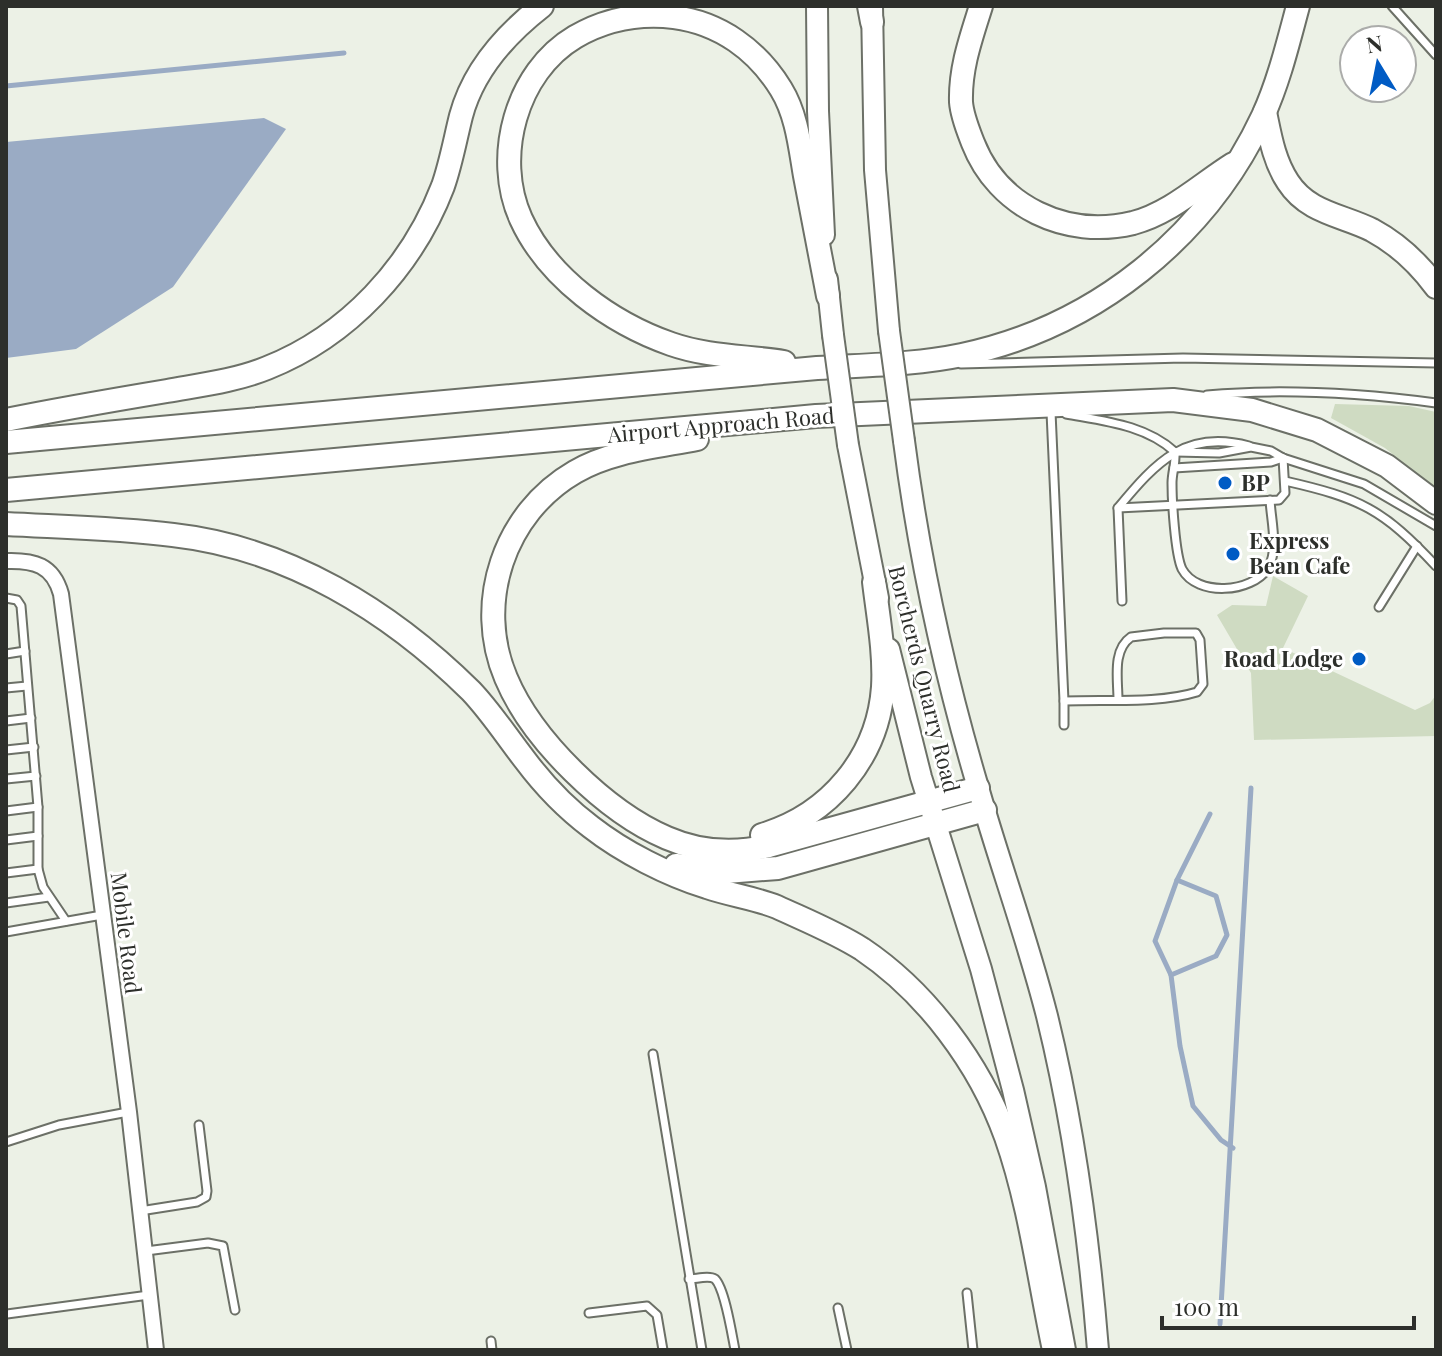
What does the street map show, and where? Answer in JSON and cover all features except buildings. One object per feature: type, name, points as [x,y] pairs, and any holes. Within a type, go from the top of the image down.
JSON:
[{"type":"main road","points":[[6,420],[248,375],[298,354],[357,313],[403,260],[428,219],[450,165],[462,114],[487,62],[505,38],[542,6]]},
{"type":"main road","name":"Borcherds Quarry Road","points":[[817,6],[818,111],[828,296],[848,445],[902,707],[928,802],[981,969],[1013,1090],[1035,1187],[1065,1350]]},
{"type":"main road","points":[[981,6],[963,68],[963,112],[969,135],[984,166],[1000,187],[1027,209],[1067,224],[1110,227],[1129,224],[1156,215],[1237,161]]},
{"type":"main road","points":[[6,442],[817,368],[919,362],[975,352],[1018,339],[1050,327],[1100,300],[1146,267],[1179,237],[1209,203],[1265,112],[1283,64],[1298,6]]},
{"type":"main road","name":"Borcherds Quarry Road","points":[[871,11],[876,191],[889,331],[924,560],[978,788],[1034,969],[1066,1100],[1087,1234],[1098,1350]]},
{"type":"main road","points":[[817,368],[767,359],[714,355],[673,345],[627,326],[565,279],[543,254],[519,216],[510,175],[511,131],[519,106],[538,73],[576,36],[602,24],[637,16],[655,14],[702,23],[726,33],[747,48],[770,74],[788,103],[828,296]]},
{"type":"main road","points":[[1265,112],[1280,167],[1303,199],[1396,245],[1436,287]]},
{"type":"main road","points":[[1173,400],[1252,410],[1317,430],[1378,460],[1436,503]]},
{"type":"main road","name":"Airport Approach Road","points":[[6,490],[816,416],[1042,409],[1173,400]]},
{"type":"main road","points":[[816,416],[625,453],[575,472],[544,496],[526,515],[512,538],[497,575],[493,601],[495,640],[505,678],[517,701],[546,740],[576,772],[609,801],[632,816],[665,830],[692,836],[746,838],[770,832],[792,823],[823,803],[849,777],[873,735],[883,676],[874,582]]},
{"type":"main road","points":[[6,524],[171,534],[241,550],[310,575],[372,610],[408,635],[478,699],[528,764],[594,830],[646,862],[687,880],[776,907],[858,947],[912,992],[944,1027],[988,1095],[1007,1138],[1017,1172],[1054,1350]]},
{"type":"main road","points":[[609,801],[668,838],[710,849],[739,851],[769,846],[978,788]]},
{"type":"main road","points":[[629,850],[692,869],[752,872],[786,867],[985,810]]},
{"type":"street","name":"Mobile Road","points":[[6,561],[30,561],[44,566],[58,584],[66,622],[129,1112],[156,1350]]},
{"type":"lane","points":[[1392,6],[1436,55]]},
{"type":"lane","points":[[919,362],[959,365],[1183,358],[1436,363]]},
{"type":"lane","name":"Airport Approach Road","points":[[1173,400],[1271,390],[1436,403]]},
{"type":"lane","points":[[1064,725],[1042,409],[1135,428],[1164,442],[1175,452],[1219,453],[1251,447]]},
{"type":"lane","points":[[1122,601],[1118,508],[1137,485],[1175,452],[1197,442],[1228,440],[1271,451],[1283,458],[1364,484],[1436,526]]},
{"type":"lane","points":[[1175,452],[1174,506],[1180,565],[1195,582],[1212,588],[1248,584],[1267,570],[1273,549],[1270,500]]},
{"type":"lane","points":[[1174,468],[1271,462],[1283,458]]},
{"type":"lane","points":[[1118,508],[1283,497],[1283,458]]},
{"type":"lane","points":[[1285,481],[1348,497],[1368,506],[1398,527],[1436,566]]},
{"type":"lane","points":[[1379,607],[1417,546]]},
{"type":"lane","points":[[6,598],[20,603],[36,776],[38,869],[49,897],[66,921]]},
{"type":"lane","points":[[1064,701],[1118,700],[1197,692],[1203,684],[1198,636],[1193,632],[1184,632],[1126,640],[1118,658],[1118,700]]},
{"type":"lane","points":[[6,654],[25,651]]},
{"type":"lane","points":[[6,688],[27,686]]},
{"type":"lane","points":[[6,721],[31,718]]},
{"type":"lane","points":[[6,750],[34,747]]},
{"type":"lane","points":[[6,779],[36,776]]},
{"type":"lane","points":[[6,811],[38,807]]},
{"type":"lane","points":[[6,840],[38,836]]},
{"type":"lane","points":[[6,873],[38,869]]},
{"type":"lane","points":[[6,903],[49,897]]},
{"type":"lane","points":[[6,932],[102,915]]},
{"type":"lane","points":[[653,1054],[702,1350]]},
{"type":"lane","points":[[6,1142],[59,1125],[129,1112]]},
{"type":"lane","points":[[140,1211],[197,1202],[206,1197],[199,1125]]},
{"type":"lane","points":[[146,1251],[201,1243],[223,1246],[235,1310]]},
{"type":"lane","points":[[689,1279],[710,1277],[716,1281],[735,1350]]},
{"type":"lane","points":[[967,1293],[973,1350]]},
{"type":"lane","points":[[7,1314],[151,1295]]},
{"type":"lane","points":[[589,1313],[647,1306],[657,1315],[663,1350]]},
{"type":"lane","points":[[838,1308],[847,1350]]},
{"type":"green space","points":[[1335,404],[1409,406],[1436,412],[1436,489],[1385,448],[1331,418]]},
{"type":"green space","points":[[1273,576],[1308,596],[1283,648],[1415,710],[1430,703],[1436,695],[1436,736],[1254,740],[1251,673],[1217,615],[1232,605],[1266,606]]},
{"type":"water","points":[[264,118],[286,129],[173,287],[76,349],[6,358],[6,142]]},
{"type":"waterway","points":[[6,86],[344,53]]},
{"type":"waterway","points":[[1220,1324],[1251,788]]},
{"type":"waterway","points":[[1171,975],[1155,941],[1177,880],[1210,814]]},
{"type":"waterway","points":[[1177,880],[1216,896],[1227,935],[1216,956],[1171,975],[1180,1046],[1193,1106],[1221,1140],[1233,1148]]},
{"type":"place","name":"BP","points":[[1225,483]]},
{"type":"place","name":"Express Bean Cafe","points":[[1233,554]]},
{"type":"place","name":"Road Lodge","points":[[1359,659]]}]
